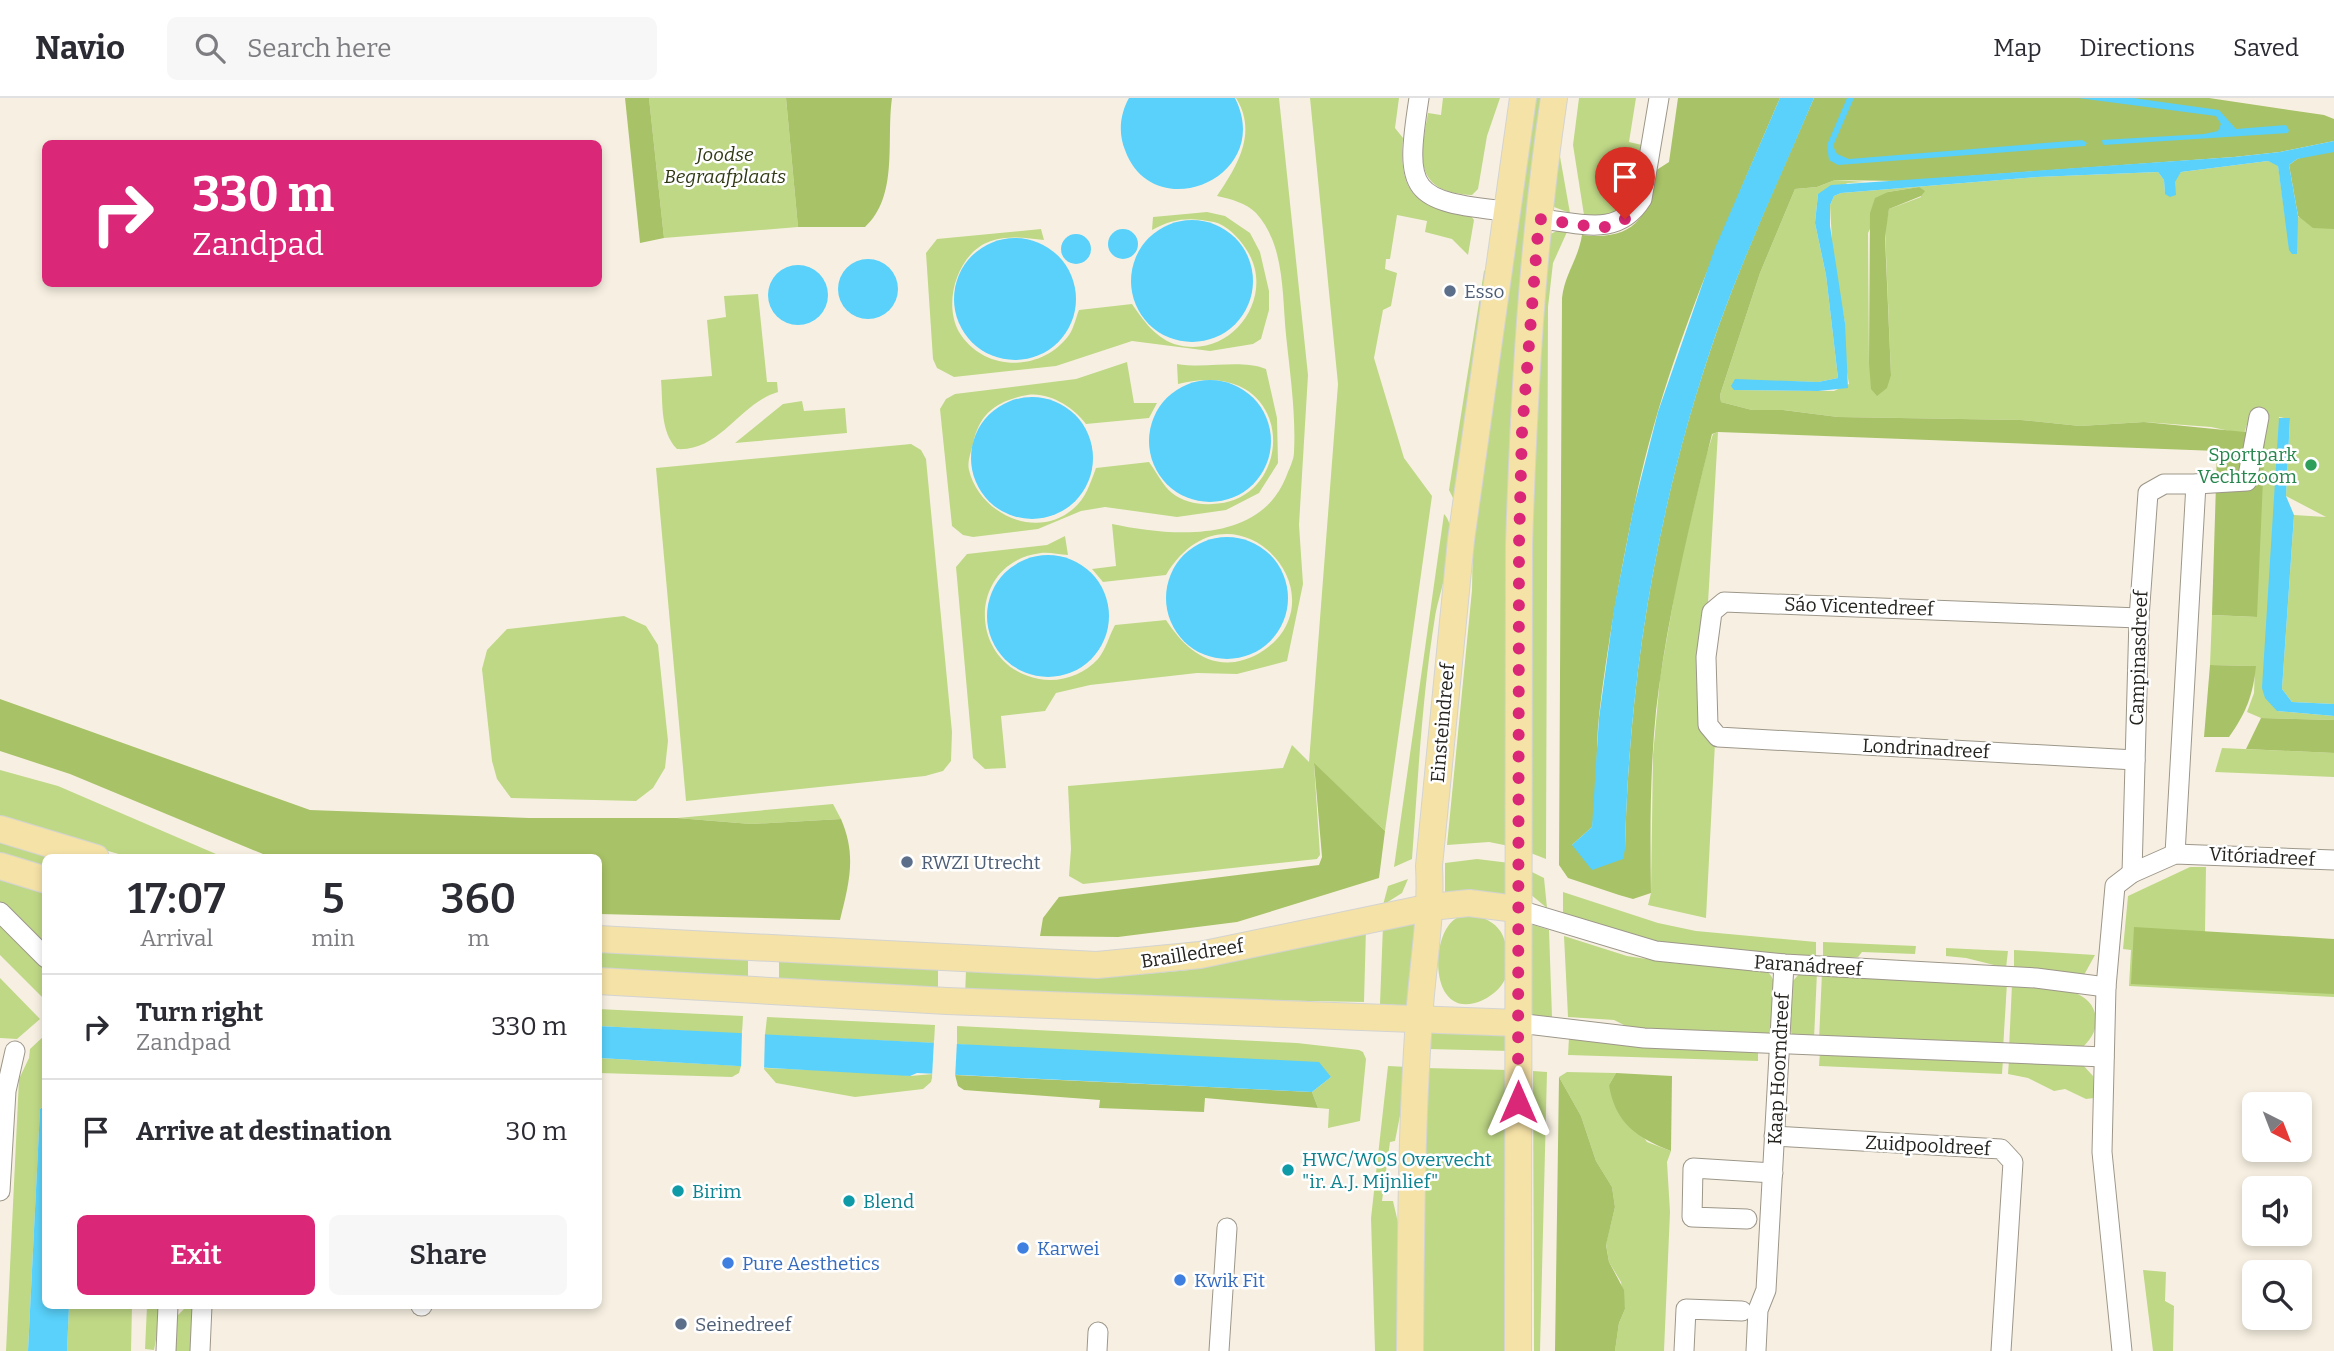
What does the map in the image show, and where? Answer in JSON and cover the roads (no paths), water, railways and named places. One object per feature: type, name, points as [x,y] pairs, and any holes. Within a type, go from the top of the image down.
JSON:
[{"type":"main road","name":"Einsteindreef","points":[[1410,1351],[1412,1191],[1419,1019],[1432,907],[1429,866],[1452,616],[1523,98]]},
{"type":"main road","points":[[1518,1351],[1516,909],[1521,460],[1539,219],[1554,98]]},
{"type":"main road","points":[[0,829],[83,854]]},
{"type":"main road","points":[[0,866],[42,879]]},
{"type":"main road","name":"Brailledreef","points":[[602,939],[1097,965],[1200,955],[1432,907],[1469,903],[1516,909]]},
{"type":"main road","points":[[947,1001],[950,956]]},
{"type":"main road","points":[[602,981],[947,1001],[1518,1023]]},
{"type":"street","points":[[1419,98],[1412,144],[1412,165],[1418,183],[1430,196],[1446,204],[1506,211]]},
{"type":"street","points":[[1539,219],[1602,228],[1625,219],[1636,208],[1642,199],[1658,98]]},
{"type":"street","name":"Campinasdreef","points":[[2132,873],[2139,618],[2148,493],[2164,484],[2247,481],[2259,418]]},
{"type":"street","points":[[2122,1351],[2102,1152],[2106,987],[2115,886],[2132,873],[2183,853],[2196,484]]},
{"type":"street","name":"Sáo Vicentedreef","points":[[1718,737],[1708,724],[1706,657],[1712,612],[1724,602],[2048,614],[2105,619],[2139,618]]},
{"type":"street","name":"Londrinadreef","points":[[1718,737],[2135,760]]},
{"type":"street","name":"Vitóriadreef","points":[[2183,853],[2334,860]]},
{"type":"street","name":"Paranádreef","points":[[1516,909],[1656,951],[1784,964],[2036,978],[2106,987]]},
{"type":"street","points":[[0,912],[42,954]]},
{"type":"street","name":"Kaap Hoorndreef","points":[[1756,1351],[1758,1310],[1766,1290],[1784,964]]},
{"type":"street","points":[[1518,1023],[1644,1038],[2104,1057]]},
{"type":"street","points":[[0,1191],[3,1091],[15,1051]]},
{"type":"street","name":"Zuidpooldreef","points":[[1774,1136],[2001,1149],[2014,1162],[2001,1351]]},
{"type":"street","name":"Kaap Hoorndreef","points":[[1747,1219],[1692,1217],[1693,1168],[1773,1174]]},
{"type":"street","points":[[1219,1351],[1227,1228]]},
{"type":"street","points":[[166,1351],[168,1309]]},
{"type":"street","points":[[200,1351],[202,1309]]},
{"type":"street","points":[[1684,1351],[1686,1309],[1741,1311]]},
{"type":"water","points":[[1129,98],[1235,98],[1243,126],[1239,151],[1225,170],[1206,183],[1183,189],[1160,186],[1139,173],[1125,150],[1121,124]]},
{"type":"water","points":[[1780,98],[1814,98],[1740,270],[1697,391],[1679,455],[1651,585],[1633,717],[1623,859],[1592,870],[1572,845],[1592,827],[1599,718],[1614,609],[1634,506],[1658,412],[1715,248]]},
{"type":"water","points":[[1847,98],[1854,98],[1833,146],[1837,154],[1849,159],[2082,140],[2087,143],[2085,146],[1838,165],[1829,160],[1827,145]]},
{"type":"water","points":[[2078,98],[2133,98],[2219,110],[2236,129],[2286,125],[2289,130],[2288,133],[2103,145],[2102,140],[2204,134],[2218,131],[2221,124],[2216,116]]},
{"type":"water","points":[[2334,141],[2334,152],[2297,159],[2289,165],[2298,216],[2297,254],[2292,254],[2289,250],[2278,166],[2268,161],[2181,172],[2175,182],[2176,195],[2170,197],[2165,194],[2164,180],[2158,172],[2037,177],[1841,193],[1834,196],[1830,205],[1830,226],[1845,323],[1848,388],[1818,391],[1734,390],[1731,386],[1735,379],[1818,382],[1838,378],[1826,275],[1815,223],[1818,194],[1831,185],[2234,157],[2280,152]]},
{"type":"water","points":[[1192,220],[1215,225],[1235,238],[1248,258],[1253,281],[1248,304],[1235,324],[1215,337],[1192,342],[1169,337],[1149,324],[1136,304],[1131,281],[1136,258],[1149,238],[1169,225]]},
{"type":"water","points":[[1123,229],[1134,233],[1138,244],[1134,255],[1123,259],[1112,255],[1108,244],[1112,233]]},
{"type":"water","points":[[1076,234],[1087,238],[1091,249],[1087,260],[1076,264],[1065,260],[1061,249],[1065,238]]},
{"type":"water","points":[[1015,238],[1038,243],[1058,256],[1071,276],[1076,299],[1071,322],[1058,342],[1038,355],[1015,360],[992,355],[972,342],[959,322],[954,299],[959,276],[972,256],[992,243]]},
{"type":"water","points":[[868,259],[889,268],[898,289],[889,310],[868,319],[847,310],[838,289],[847,268]]},
{"type":"water","points":[[798,265],[815,270],[823,278],[828,295],[823,312],[815,320],[798,325],[781,320],[773,312],[768,295],[773,278],[781,270]]},
{"type":"water","points":[[1210,380],[1233,385],[1253,398],[1266,418],[1271,441],[1266,464],[1253,484],[1233,497],[1210,502],[1187,497],[1167,484],[1154,464],[1149,441],[1154,418],[1167,398],[1187,385]]},
{"type":"water","points":[[1032,397],[1055,402],[1075,415],[1088,435],[1093,458],[1088,481],[1075,501],[1055,514],[1032,519],[1009,514],[989,501],[976,481],[971,458],[976,435],[989,415],[1009,402]]},
{"type":"water","points":[[2279,418],[2290,418],[2286,496],[2294,515],[2282,689],[2292,702],[2334,704],[2334,716],[2277,711],[2265,698],[2262,688]]},
{"type":"water","points":[[1227,537],[1250,542],[1270,555],[1283,575],[1288,598],[1283,621],[1270,641],[1250,654],[1227,659],[1204,654],[1184,641],[1171,621],[1166,598],[1171,575],[1184,555],[1204,542]]},
{"type":"water","points":[[1048,555],[1071,560],[1091,573],[1104,593],[1109,616],[1104,639],[1091,659],[1071,672],[1048,677],[1025,672],[1005,659],[992,639],[987,616],[992,593],[1005,573],[1025,560]]},
{"type":"water","points":[[602,1026],[1319,1062],[1331,1077],[1312,1092],[917,1073],[910,1076],[602,1058]]},
{"type":"water","points":[[42,1107],[42,1309],[69,1309],[67,1351],[28,1351]]},
{"type":"place","name":"Esso","points":[[1450,291]]},
{"type":"place","name":"Sportpark Vechtzoom","points":[[2311,465]]},
{"type":"place","name":"RWZI Utrecht","points":[[907,862]]},
{"type":"place","name":"HWC/WOS Overvecht \"ir. A.J. Mijnlief\"","points":[[1288,1170]]},
{"type":"place","name":"Birim","points":[[678,1191]]},
{"type":"place","name":"Blend","points":[[849,1201]]},
{"type":"place","name":"Karwei","points":[[1023,1248]]},
{"type":"place","name":"Pure Aesthetics","points":[[728,1263]]},
{"type":"place","name":"Kwik Fit","points":[[1180,1280]]},
{"type":"place","name":"Seinedreef","points":[[681,1324]]},
{"type":"park label","name":"Joodse Begraafplaats","points":[[725,165]]}]
